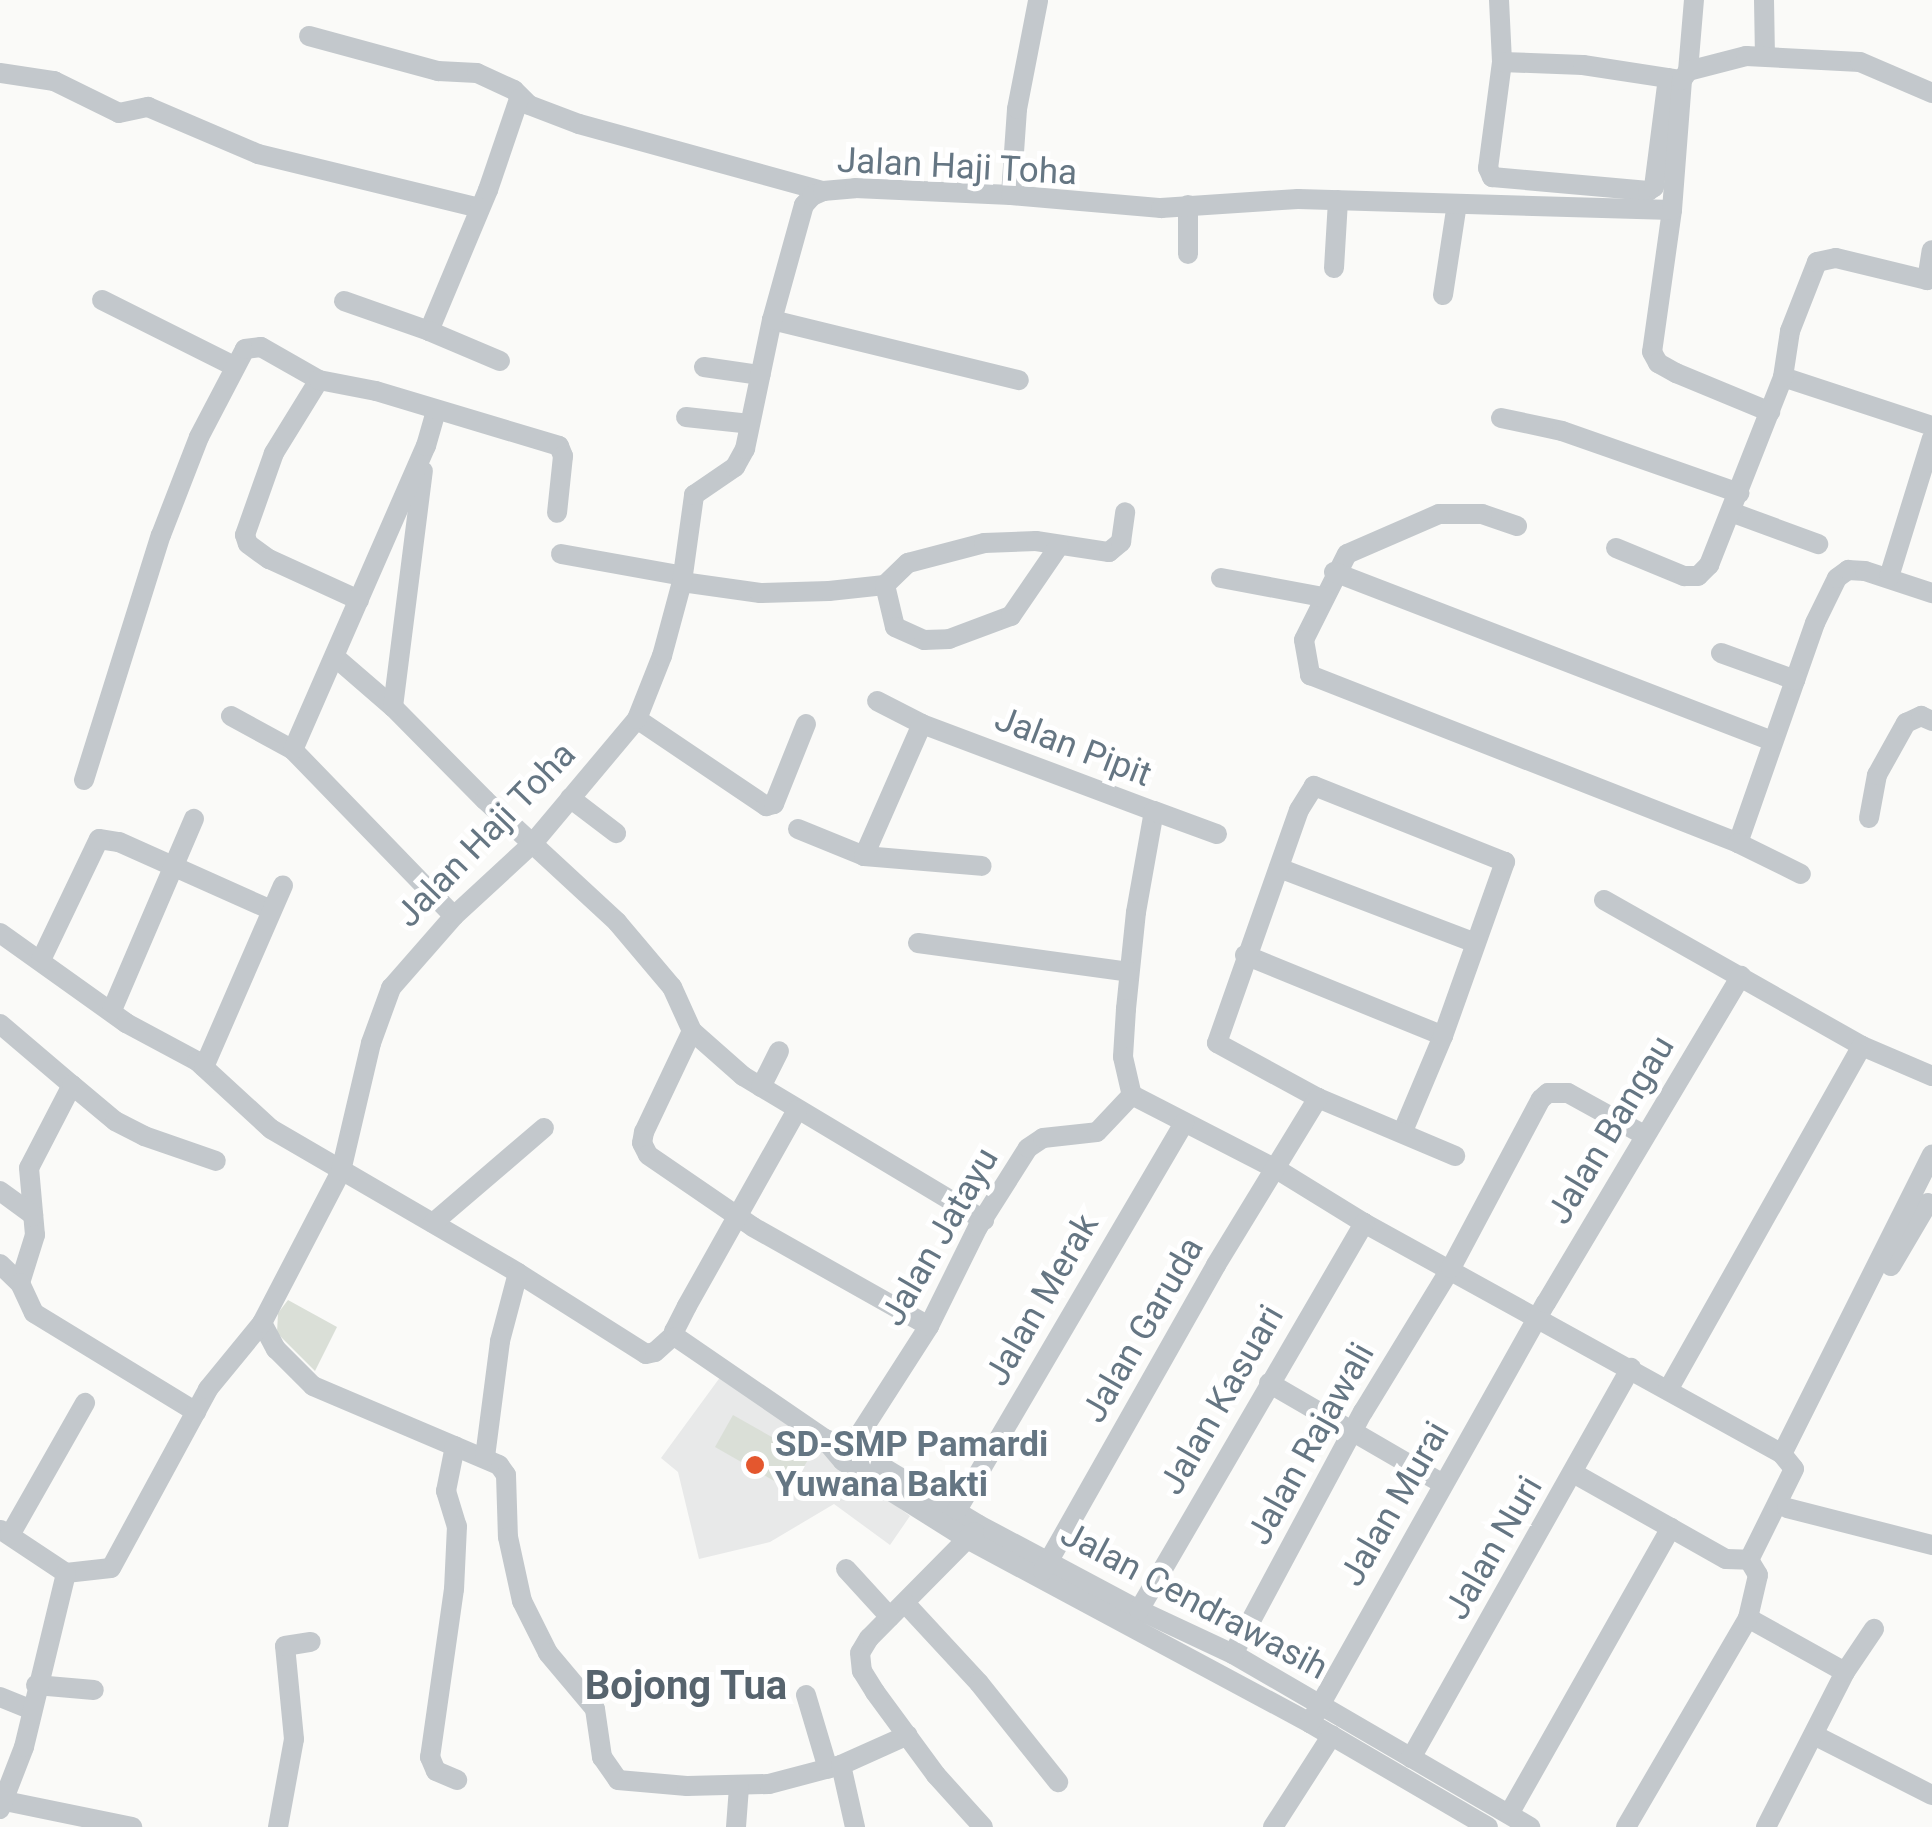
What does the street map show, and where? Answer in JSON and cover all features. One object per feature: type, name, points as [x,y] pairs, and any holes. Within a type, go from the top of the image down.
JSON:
[{"type":"street","points":[[1499,0],[1502,62],[1488,168],[1492,176],[1502,180],[1648,191],[1654,186],[1694,0]]},
{"type":"street","points":[[1764,0],[1766,56]]},
{"type":"street","points":[[1012,194],[1017,109],[1038,1]]},
{"type":"street","points":[[310,36],[438,71],[476,73],[514,90],[519,99],[579,124],[823,190]]},
{"type":"street","points":[[1502,62],[1582,65],[1679,77],[1746,56],[1860,62],[1932,93]]},
{"type":"street","points":[[0,73],[54,80],[120,114],[148,107],[258,154],[479,208]]},
{"type":"street","points":[[1679,77],[1672,210],[1653,338],[1658,364],[1770,412]]},
{"type":"street","points":[[430,330],[519,99]]},
{"type":"street","name":"Jalan Haji Toha","points":[[66,1574],[110,1568],[208,1388],[262,1323],[342,1171],[371,1043],[391,988],[454,916],[533,843],[637,720],[662,656],[683,579],[694,495],[734,467],[750,424],[772,320],[804,206],[823,190],[1012,194],[1102,206],[1338,200],[1672,210]]},
{"type":"street","points":[[1334,268],[1338,200]]},
{"type":"street","points":[[1443,296],[1457,204]]},
{"type":"street","points":[[1188,206],[1188,254]]},
{"type":"street","points":[[1616,548],[1684,576],[1698,576],[1709,566],[1783,377],[1799,302],[1821,260],[1842,259],[1929,281],[1932,250]]},
{"type":"street","points":[[102,300],[234,366]]},
{"type":"street","points":[[344,301],[430,330],[500,361]]},
{"type":"street","points":[[772,320],[1019,380]]},
{"type":"street","points":[[84,780],[161,535],[199,437],[245,349],[261,347],[319,380],[376,391],[559,446],[563,456],[557,512]]},
{"type":"street","points":[[704,367],[760,376]]},
{"type":"street","points":[[1783,377],[1932,426]]},
{"type":"street","points":[[319,380],[274,453],[245,534],[248,544],[269,559],[359,600]]},
{"type":"street","points":[[293,750],[426,446],[436,412]]},
{"type":"street","points":[[686,417],[750,424]]},
{"type":"street","points":[[1501,418],[1562,431],[1735,502],[1818,544]]},
{"type":"street","points":[[1888,577],[1932,438]]},
{"type":"street","points":[[393,707],[426,446]]},
{"type":"street","points":[[562,554],[760,593],[886,585],[908,564],[943,551],[984,543],[1036,542],[1116,549],[1121,542],[1125,512]]},
{"type":"street","points":[[1517,526],[1482,514],[1439,514],[1347,554],[1334,572],[1304,640],[1310,674],[1738,843],[1801,874]]},
{"type":"street","points":[[886,585],[895,628],[924,640],[948,640],[1011,616],[1059,546]]},
{"type":"street","points":[[1738,843],[1795,680],[1837,578],[1848,570],[1888,577],[1932,593]]},
{"type":"street","points":[[1334,572],[1774,741]]},
{"type":"street","points":[[1221,578],[1323,596]]},
{"type":"street","points":[[1720,653],[1795,680]]},
{"type":"street","points":[[335,657],[393,707],[651,958],[672,986],[692,1031],[796,1110],[984,1220]]},
{"type":"street","name":"Jalan Pipit","points":[[877,701],[922,724],[1154,811],[1130,972],[1124,1056],[1132,1096]]},
{"type":"street","points":[[230,716],[293,750],[454,916]]},
{"type":"street","points":[[1869,818],[1876,775],[1906,722],[1921,716],[1932,721]]},
{"type":"street","points":[[637,720],[766,806],[774,804],[806,724]]},
{"type":"street","points":[[864,856],[922,724]]},
{"type":"street","points":[[1403,1131],[1443,1036],[1505,866],[1502,859],[1314,786],[1306,794],[1217,1043],[1318,1098],[1455,1156]]},
{"type":"street","points":[[570,798],[616,833]]},
{"type":"street","points":[[1154,811],[1217,834]]},
{"type":"street","points":[[112,1010],[194,819]]},
{"type":"street","points":[[798,829],[864,856],[982,866]]},
{"type":"street","points":[[41,960],[92,845],[106,838],[173,864],[269,910]]},
{"type":"street","points":[[1280,868],[1475,943]]},
{"type":"street","points":[[204,1067],[283,885]]},
{"type":"street","points":[[1604,900],[1862,1046],[1932,1076]]},
{"type":"street","points":[[0,933],[204,1067],[271,1129],[518,1273],[646,1354],[655,1352],[675,1336],[796,1110]]},
{"type":"street","points":[[918,943],[1130,972]]},
{"type":"street","points":[[1245,956],[1443,1036]]},
{"type":"street","name":"Jalan Bangau","points":[[1538,1318],[1742,976]]},
{"type":"street","points":[[0,1024],[115,1120],[144,1136],[216,1161]]},
{"type":"street","points":[[692,1031],[642,1143],[648,1155],[740,1218],[929,1326]]},
{"type":"street","points":[[1668,1390],[1862,1046]]},
{"type":"street","points":[[761,1087],[779,1051]]},
{"type":"street","points":[[20,1283],[34,1244],[29,1168],[72,1086]]},
{"type":"street","name":"Jalan Rajawali","points":[[1233,1654],[1354,1430],[1548,1093],[1568,1094],[1644,1135]]},
{"type":"street","points":[[1132,1096],[1278,1170],[1364,1223],[1631,1368],[1788,1461]]},
{"type":"street","name":"Jalan Jatayu","points":[[847,1455],[929,1326],[984,1220],[1028,1148],[1043,1138],[1096,1132],[1132,1096]]},
{"type":"street","name":"Jalan Garuda","points":[[1044,1569],[1216,1265],[1278,1170],[1318,1098]]},
{"type":"street","name":"Jalan Merak","points":[[957,1510],[1184,1122]]},
{"type":"street","points":[[433,1223],[544,1128]]},
{"type":"street","points":[[1749,1560],[1788,1461],[1793,1433],[1932,1155]]},
{"type":"street","points":[[0,1191],[33,1214]]},
{"type":"street","points":[[1793,1433],[1818,1413],[1869,1303],[1928,1202]]},
{"type":"street","name":"Jalan Kasuari","points":[[1139,1610],[1364,1223]]},
{"type":"street","points":[[0,1264],[20,1283],[34,1313],[196,1412]]},
{"type":"street","points":[[485,1457],[500,1341],[518,1273]]},
{"type":"street","name":"Jalan Murai","points":[[1315,1713],[1538,1318]]},
{"type":"street","points":[[262,1323],[276,1349],[313,1386],[485,1457],[506,1475],[508,1538],[522,1601],[548,1653],[595,1709],[602,1757],[618,1780],[739,1787],[835,1767],[908,1735]]},
{"type":"street","name":"Jalan Cendrawasih","points":[[675,1336],[847,1455],[973,1532],[1315,1713],[1411,1758],[1530,1827]]},
{"type":"street","name":"Jalan Nuri","points":[[1411,1758],[1575,1474],[1631,1368]]},
{"type":"street","points":[[1269,1383],[1443,1484]]},
{"type":"street","points":[[85,1403],[5,1532],[66,1574],[30,1709],[24,1747],[2,1805],[132,1827]]},
{"type":"street","points":[[455,1446],[446,1491],[457,1526],[454,1590],[430,1757],[436,1770],[457,1780]]},
{"type":"street","name":"Jalan Cendrawasih","points":[[847,1455],[957,1510],[973,1532]]},
{"type":"street","points":[[1575,1474],[1726,1559],[1749,1560]]},
{"type":"street","points":[[1787,1508],[1932,1545]]},
{"type":"street","points":[[1509,1814],[1671,1528]]},
{"type":"street","points":[[973,1532],[860,1653],[862,1671],[936,1775],[983,1827]]},
{"type":"street","points":[[1626,1827],[1748,1618],[1758,1575],[1749,1560]]},
{"type":"street","points":[[846,1569],[898,1610],[1058,1782]]},
{"type":"street","name":"Jalan Cendrawasih","points":[[1044,1569],[1233,1654],[1315,1713],[1332,1735],[1488,1827]]},
{"type":"street","points":[[1748,1618],[1845,1672]]},
{"type":"street","points":[[1774,1825],[1845,1672],[1874,1629]]},
{"type":"street","points":[[278,1827],[294,1739],[284,1646],[311,1642]]},
{"type":"street","points":[[36,1685],[94,1690]]},
{"type":"street","points":[[806,1694],[855,1827]]},
{"type":"street","points":[[0,1697],[30,1709]]},
{"type":"street","points":[[1283,1824],[1332,1735]]},
{"type":"street","points":[[1814,1736],[1932,1795]]},
{"type":"street","points":[[736,1827],[739,1787]]},
{"type":"shaded area","points":[[288,1300],[337,1327],[315,1371],[277,1333],[278,1313]]},
{"type":"shaded area","name":"SD-SMP Pamardi Yuwana Bakti","points":[[721,1376],[910,1516],[890,1545],[834,1504],[770,1542],[699,1559],[678,1472],[661,1458]]},
{"type":"shaded area","points":[[733,1415],[809,1458],[790,1490],[715,1447]]},
{"type":"place","name":"SD-SMP Pamardi Yuwana Bakti","points":[[755,1465]]},
{"type":"district","name":"Bojong Tua","points":[[686,1686]]}]
